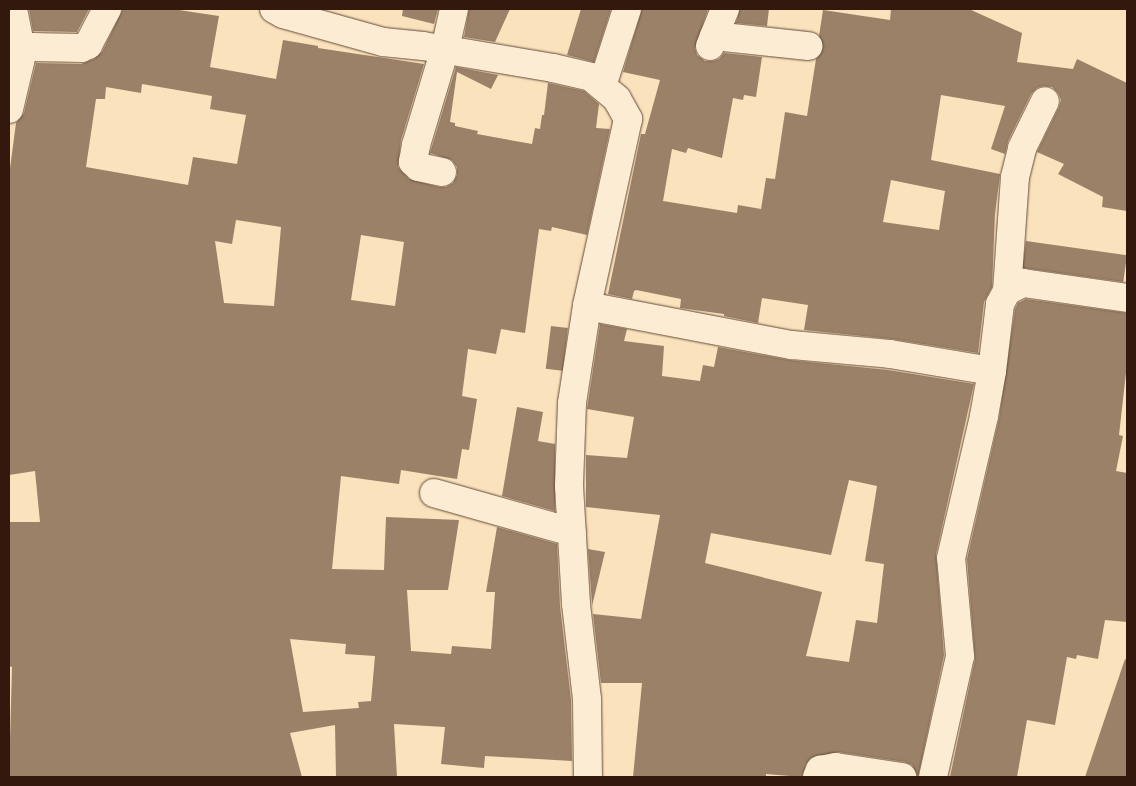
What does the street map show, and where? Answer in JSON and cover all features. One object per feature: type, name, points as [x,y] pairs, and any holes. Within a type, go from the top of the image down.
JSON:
[{"type":"street","points":[[9,109],[22,54],[13,9]]},
{"type":"street","points":[[22,54],[32,47],[81,48],[88,44],[107,9]]},
{"type":"street","points":[[274,9],[283,14],[383,42],[445,49],[553,68],[591,77],[617,100],[628,119],[587,306],[572,403],[569,486],[576,604],[588,699],[588,777]]},
{"type":"street","points":[[442,172],[419,167],[413,162],[416,145],[445,49],[454,9]]},
{"type":"street","points":[[602,86],[627,9]]},
{"type":"street","points":[[725,9],[712,41],[808,46]]},
{"type":"street","points":[[933,777],[960,656],[951,558],[992,371],[1000,304],[1007,291],[1015,177],[1022,148],[1045,100]]},
{"type":"street","points":[[1007,291],[1023,283],[1127,298]]},
{"type":"street","points":[[587,306],[792,345],[890,354],[992,371]]},
{"type":"street","points":[[434,493],[572,532]]},
{"type":"street","points":[[816,777],[820,770],[836,767],[902,777]]},
{"type":"building","points":[[29,9],[89,9],[77,32],[33,31]]},
{"type":"building","points":[[123,9],[172,9],[219,16],[210,67],[276,79],[283,40],[318,46],[318,48],[424,64],[401,140],[398,167],[409,179],[439,187],[446,187],[453,183],[457,175],[457,167],[452,160],[430,153],[456,67],[498,75],[491,89],[457,72],[450,122],[455,123],[455,126],[478,131],[477,134],[532,144],[535,128],[540,129],[542,115],[544,115],[548,83],[584,91],[599,104],[596,128],[610,129],[587,235],[552,227],[551,231],[539,229],[525,333],[501,329],[496,354],[468,349],[462,396],[477,399],[469,450],[462,449],[457,479],[401,470],[399,484],[341,476],[332,569],[384,570],[386,517],[459,520],[448,590],[407,590],[411,651],[451,654],[452,646],[491,649],[495,592],[486,592],[497,527],[557,544],[560,606],[571,700],[572,761],[485,756],[484,768],[441,764],[445,727],[394,724],[397,777],[336,777],[335,725],[290,733],[302,777],[9,777],[12,667],[9,666],[9,522],[40,522],[35,471],[9,475],[9,176],[16,123],[24,113],[36,63],[81,64],[94,59],[102,52]],"holes":[[[142,84],[212,96],[210,109],[246,115],[237,164],[193,157],[188,185],[86,167],[96,99],[105,99],[106,87],[141,93]],[[236,220],[281,227],[274,306],[224,303],[215,241],[232,244]],[[361,235],[404,242],[395,306],[351,300]],[[290,639],[346,644],[345,654],[375,656],[371,701],[358,702],[359,708],[303,712]]]},
{"type":"building","points":[[403,9],[438,9],[434,24],[402,16]]},
{"type":"building","points":[[469,9],[510,9],[495,42],[464,37]]},
{"type":"building","points":[[581,9],[611,9],[594,62],[567,55]]},
{"type":"building","points":[[642,9],[708,9],[695,48],[697,55],[705,61],[719,59],[724,53],[762,57],[756,97],[744,95],[743,100],[733,98],[722,158],[688,148],[686,153],[672,149],[663,201],[737,213],[738,205],[761,209],[766,178],[775,179],[785,112],[807,116],[816,59],[823,48],[819,36],[823,10],[890,20],[891,9],[969,9],[1022,33],[1017,62],[1073,69],[1077,59],[1127,83],[1127,211],[1102,207],[1103,197],[1058,174],[1064,164],[1037,152],[1061,100],[1058,93],[1052,87],[1043,86],[1037,88],[1031,94],[1008,141],[1005,154],[991,149],[1005,106],[941,95],[931,160],[1000,174],[995,214],[992,287],[984,302],[978,353],[892,339],[804,330],[808,305],[762,298],[758,323],[724,316],[724,314],[680,308],[681,299],[636,290],[632,299],[608,294],[641,134],[645,134],[660,80],[623,72]],"holes":[[[891,180],[945,191],[939,230],[883,222]]]},
{"type":"building","points":[[740,9],[769,9],[767,26],[736,23]]},
{"type":"building","points":[[1026,241],[1127,255],[1123,282],[1022,268]]},
{"type":"building","points":[[1026,299],[1127,313],[1127,364],[1119,435],[1123,436],[1116,471],[1127,473],[1127,622],[1105,620],[1098,659],[1077,655],[1076,659],[1067,657],[1055,725],[1027,720],[1017,777],[950,777],[975,659],[967,559],[999,419],[1015,309],[1018,303]]},
{"type":"building","points":[[600,324],[627,329],[624,341],[664,346],[662,376],[700,381],[703,365],[714,367],[718,347],[789,360],[888,370],[974,384],[936,554],[944,655],[918,777],[912,765],[905,762],[838,752],[811,758],[806,764],[802,777],[766,774],[766,777],[633,777],[642,683],[601,683],[593,614],[641,619],[660,515],[586,507],[586,455],[627,458],[634,417],[587,409]],"holes":[[[849,480],[877,486],[865,561],[884,564],[877,623],[856,620],[849,662],[806,656],[822,592],[705,563],[711,533],[831,555]]]},
{"type":"building","points":[[551,326],[568,328],[563,371],[546,369]]},
{"type":"building","points":[[517,407],[543,412],[538,441],[555,444],[555,511],[502,496]]},
{"type":"building","points":[[588,549],[605,552],[592,606],[592,603]]},
{"type":"building","points":[[1125,659],[1127,660],[1127,777],[1085,777]]}]
